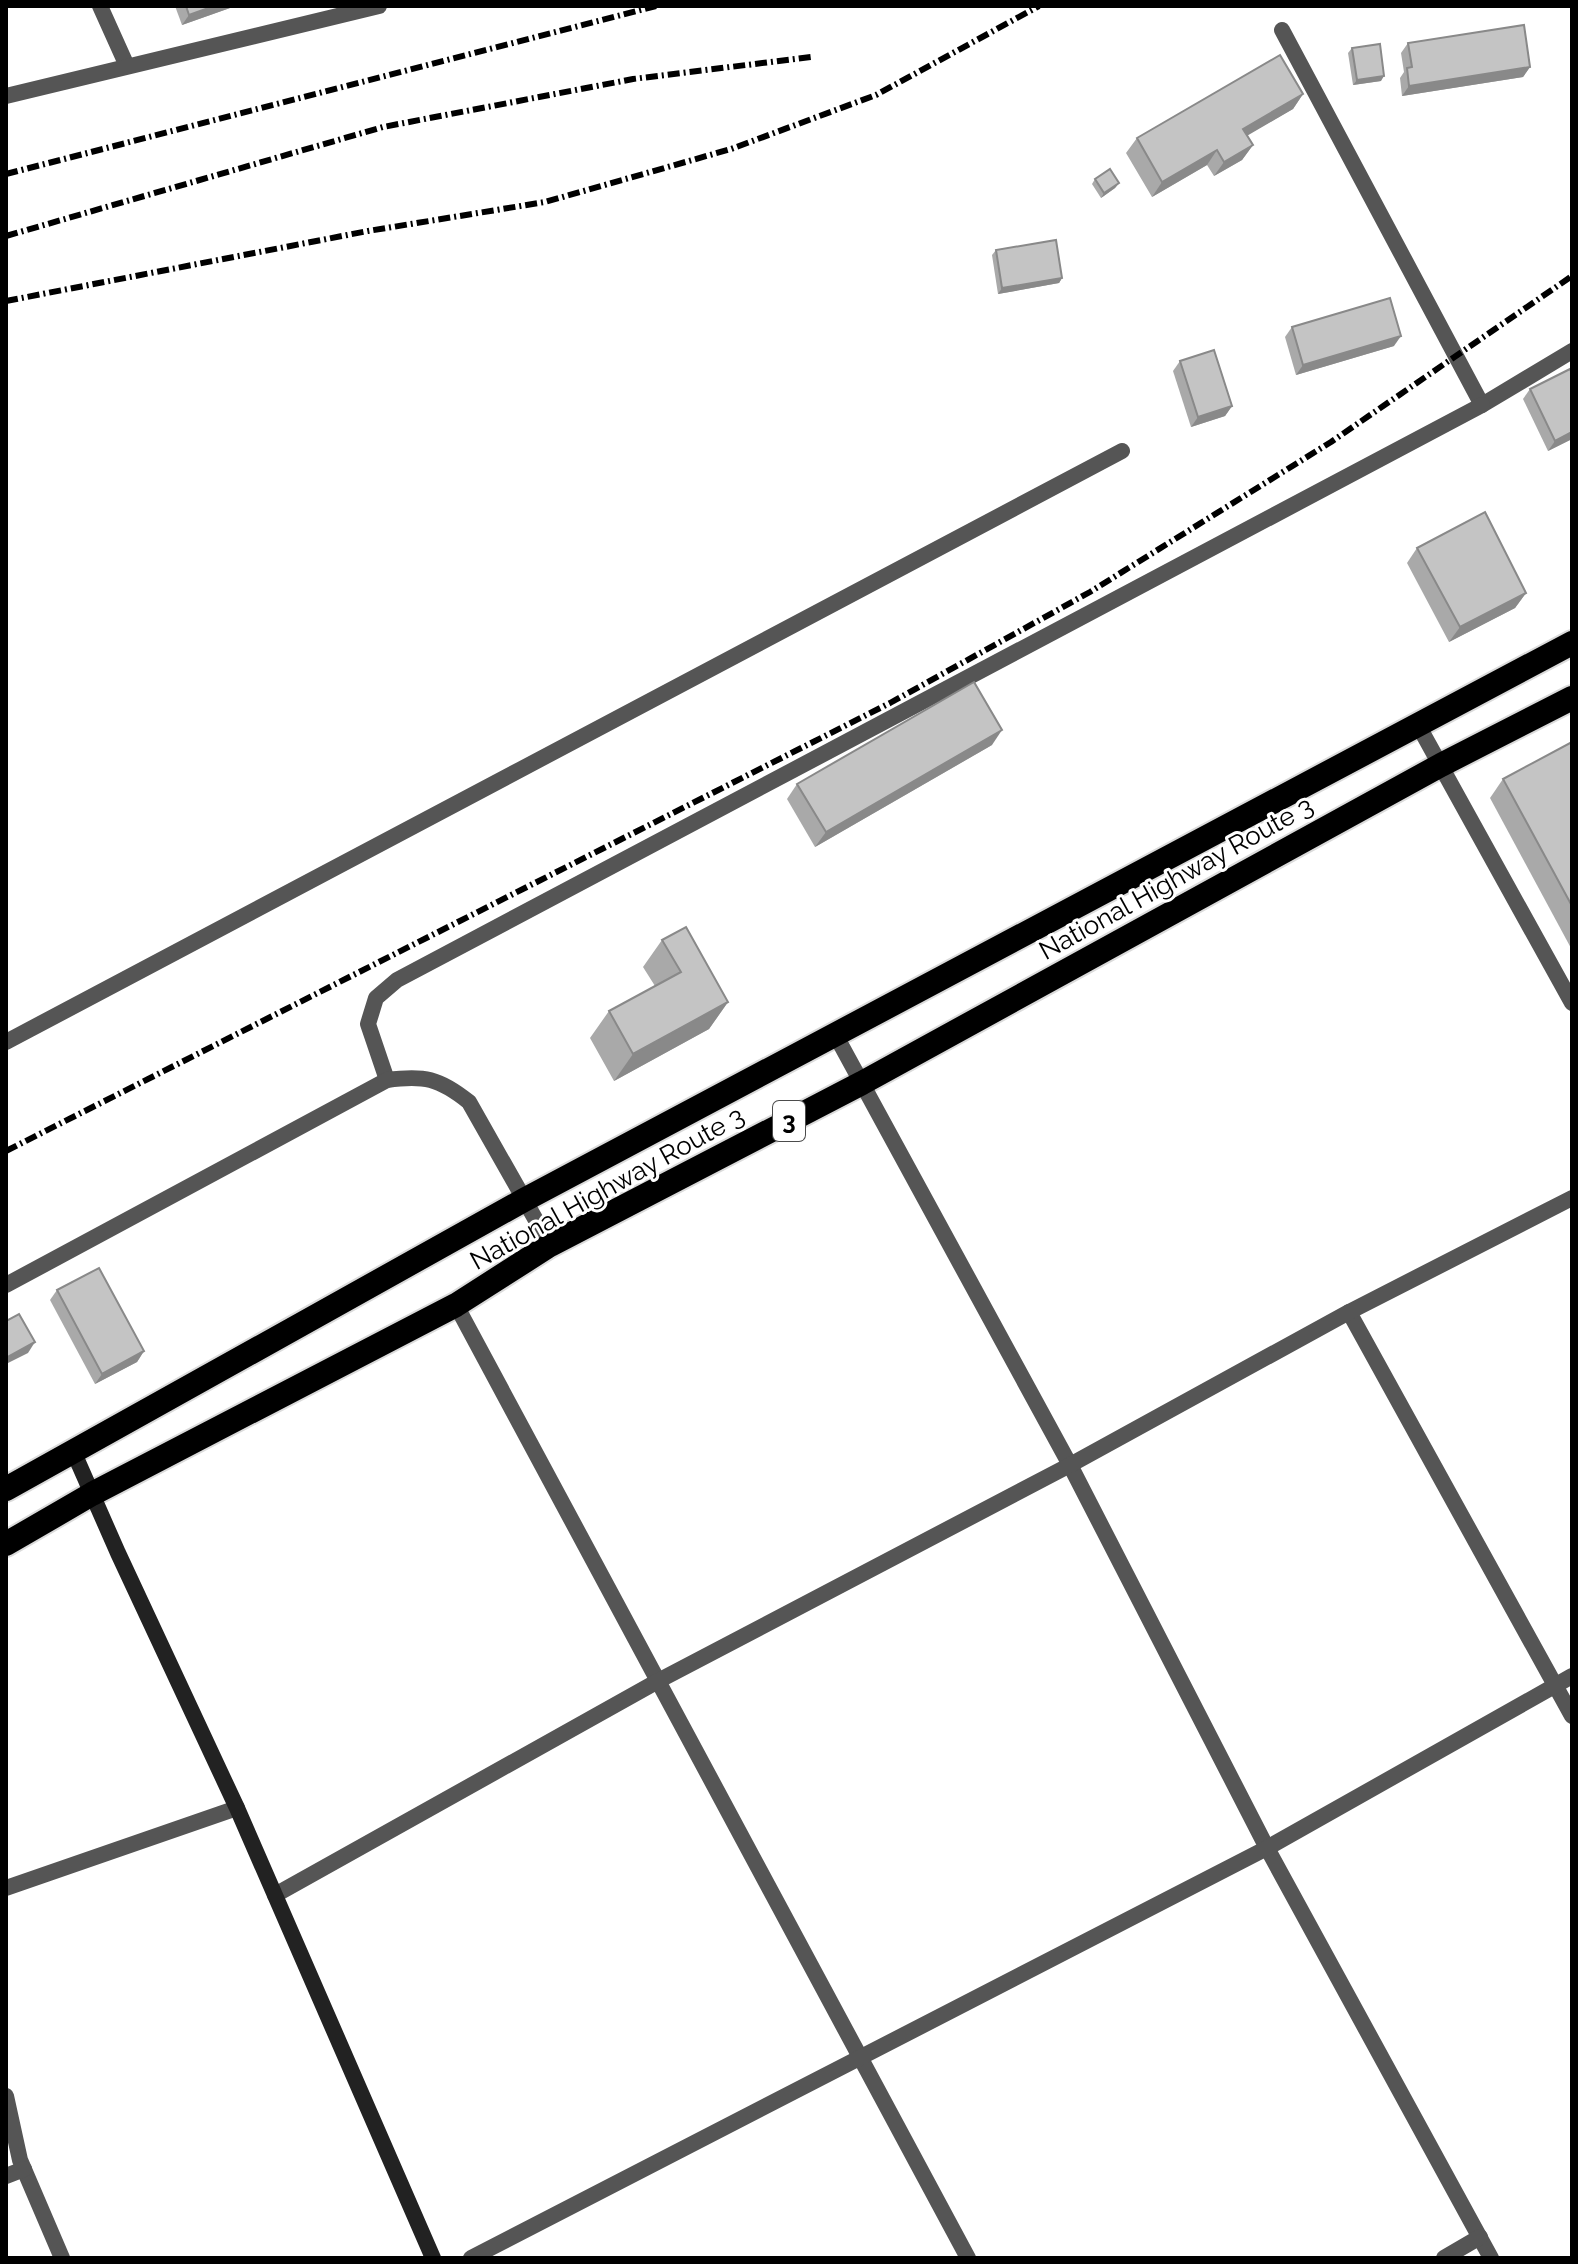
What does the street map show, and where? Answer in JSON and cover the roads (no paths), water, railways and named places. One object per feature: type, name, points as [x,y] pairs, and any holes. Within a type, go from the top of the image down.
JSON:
[{"type":"highway","name":"National Highway Route 3","points":[[6,1489],[524,1200],[1572,643]]},
{"type":"highway","name":"National Highway Route 3","points":[[6,1544],[92,1494],[456,1305],[550,1245],[862,1083],[1441,765],[1572,698]]},
{"type":"street","points":[[100,6],[127,66]]},
{"type":"street","points":[[6,96],[379,6]]},
{"type":"street","points":[[1282,30],[1482,405]]},
{"type":"street","points":[[387,1080],[368,1024],[376,998],[397,980],[1482,405],[1572,351]]},
{"type":"street","points":[[6,1042],[1122,451]]},
{"type":"street","points":[[1417,723],[1572,1003]]},
{"type":"street","points":[[835,1034],[1070,1465],[1267,1848],[1491,2258]]},
{"type":"street","points":[[6,1285],[387,1080],[409,1077],[429,1079],[449,1086],[469,1102],[550,1245]]},
{"type":"street","points":[[275,1895],[658,1681],[1070,1465],[1349,1312],[1572,1198]]},
{"type":"street","points":[[456,1305],[968,2258]]},
{"type":"street","points":[[1349,1312],[1572,1716]]},
{"type":"street","points":[[74,1453],[237,1808],[433,2258]]},
{"type":"street","points":[[471,2258],[1267,1848],[1572,1676]]},
{"type":"street","points":[[6,1888],[237,1808]]},
{"type":"street","points":[[6,2096],[24,2169],[62,2258]]},
{"type":"street","points":[[6,2176],[24,2169]]},
{"type":"street","points":[[1444,2258],[1480,2237]]},
{"type":"railway","points":[[6,174],[656,6]]},
{"type":"railway","points":[[6,301],[368,231],[545,202],[731,149],[876,95],[1039,6]]},
{"type":"railway","points":[[6,236],[383,127],[633,79],[811,57]]},
{"type":"railway","points":[[6,1151],[890,703],[1090,592],[1331,442],[1572,276]]}]
